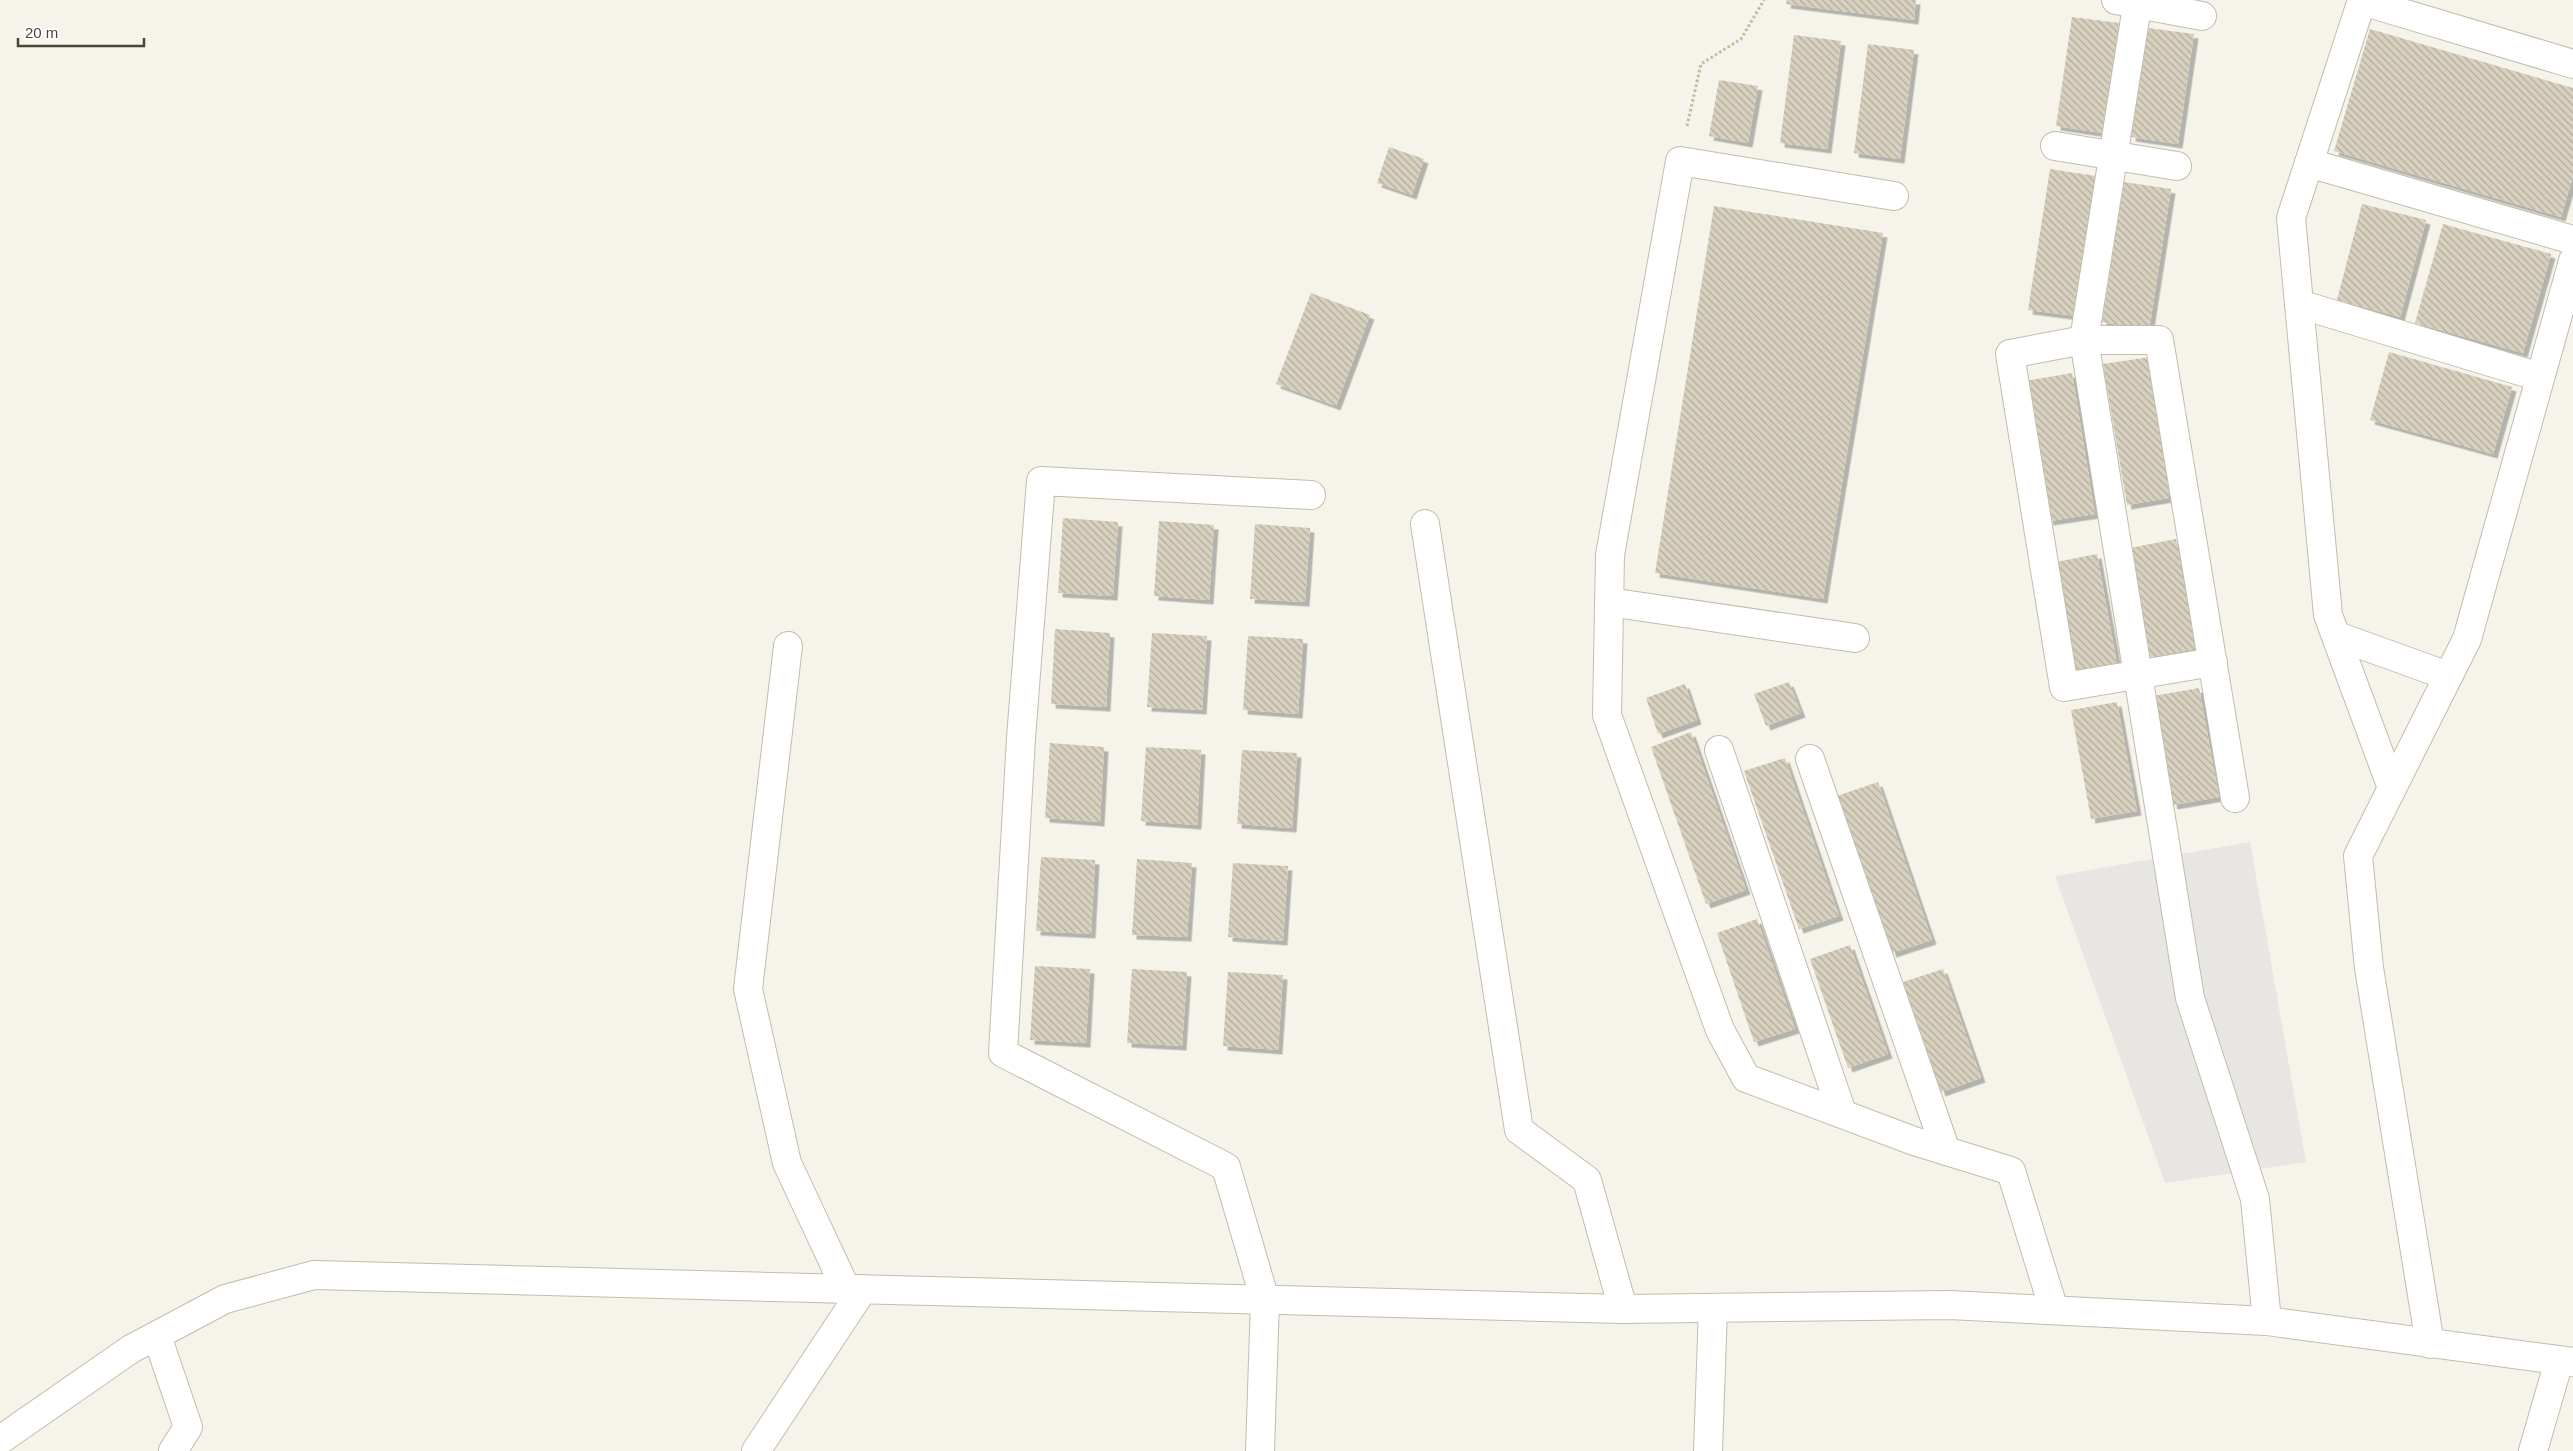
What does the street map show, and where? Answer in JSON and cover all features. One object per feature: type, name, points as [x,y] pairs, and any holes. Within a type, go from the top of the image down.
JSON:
[{"type":"lane","points":[[2392,788],[2328,615],[2291,218],[2362,0],[2573,64]]},
{"type":"lane","points":[[2202,16],[2130,1],[2113,156],[2084,340],[2190,998],[2255,1199],[2267,1322]]},
{"type":"lane","points":[[2056,146],[2177,166]]},
{"type":"lane","points":[[1894,196],[1680,161],[1610,555],[1606,714],[1720,1030],[1746,1078],[1946,1151],[2011,1171],[2054,1310]]},
{"type":"lane","points":[[2309,163],[2573,240]]},
{"type":"lane","points":[[2430,1344],[2369,968],[2358,856],[2467,639],[2573,262]]},
{"type":"lane","points":[[2299,304],[2540,377]]},
{"type":"lane","points":[[2213,662],[2064,687],[2010,354],[2084,340],[2160,340],[2213,662],[2234,798]]},
{"type":"lane","points":[[1260,1451],[1265,1300],[1226,1166],[1003,1053],[1013,875],[1041,481],[1311,495]]},
{"type":"lane","points":[[1425,524],[1519,1130],[1587,1180],[1623,1310]]},
{"type":"lane","points":[[1609,602],[1855,638]]},
{"type":"lane","points":[[2337,636],[2448,676]]},
{"type":"lane","points":[[788,646],[748,989],[787,1163],[854,1289]]},
{"type":"lane","points":[[1719,750],[1842,1113]]},
{"type":"lane","points":[[1810,758],[1946,1151]]},
{"type":"lane","points":[[0,1440],[131,1349],[225,1299],[314,1275],[1623,1310],[1949,1305],[2267,1322],[2566,1362],[2533,1451]]},
{"type":"lane","points":[[756,1451],[854,1289]]},
{"type":"lane","points":[[1708,1451],[1713,1308]]},
{"type":"lane","points":[[157,1336],[188,1427],[173,1451]]},
{"type":"path","points":[[1680,161],[1701,64],[1741,39],[1764,0]]},
{"type":"shaded area","points":[[2250,842],[2306,1162],[2165,1183],[2055,876]]},
{"type":"building","points":[[1787,0],[1916,0],[1914,20],[1786,4]]},
{"type":"building","points":[[2072,17],[2119,23],[2102,133],[2056,126]]},
{"type":"building","points":[[2148,28],[2194,34],[2178,144],[2131,137]]},
{"type":"building","points":[[2370,29],[2573,88],[2573,176],[2561,217],[2334,151]]},
{"type":"building","points":[[1794,35],[1841,41],[1827,149],[1780,143]]},
{"type":"building","points":[[1868,44],[1914,50],[1900,159],[1854,153]]},
{"type":"building","points":[[1719,80],[1758,86],[1748,143],[1709,136]]},
{"type":"building","points":[[1389,147],[1424,159],[1412,195],[1377,183]]},
{"type":"building","points":[[2050,169],[2096,176],[2075,316],[2028,310]]},
{"type":"building","points":[[2124,182],[2171,189],[2149,330],[2102,322]]},
{"type":"building","points":[[2362,204],[2426,220],[2400,317],[2337,300]]},
{"type":"building","points":[[1714,206],[1883,233],[1823,599],[1655,573]]},
{"type":"building","points":[[2443,224],[2551,254],[2523,353],[2415,323]]},
{"type":"building","points":[[1311,293],[1370,315],[1336,406],[1276,384]]},
{"type":"building","points":[[2389,352],[2512,387],[2493,454],[2370,420]]},
{"type":"building","points":[[2150,357],[2174,497],[2127,505],[2103,364]]},
{"type":"building","points":[[2072,373],[2095,514],[2049,521],[2025,381]]},
{"type":"building","points":[[1063,518],[1118,522],[1113,596],[1058,593]]},
{"type":"building","points":[[1159,521],[1214,525],[1209,600],[1154,596]]},
{"type":"building","points":[[1255,524],[1310,528],[1305,602],[1250,599]]},
{"type":"building","points":[[2176,539],[2196,649],[2150,657],[2130,548]]},
{"type":"building","points":[[2097,554],[2117,664],[2071,672],[2051,563]]},
{"type":"building","points":[[1055,629],[1110,633],[1106,707],[1051,704]]},
{"type":"building","points":[[1152,633],[1207,636],[1202,710],[1147,707]]},
{"type":"building","points":[[1248,636],[1303,639],[1298,714],[1243,710]]},
{"type":"building","points":[[1789,682],[1801,713],[1766,726],[1754,694]]},
{"type":"building","points":[[1685,684],[1697,720],[1658,734],[1646,698]]},
{"type":"building","points":[[2199,688],[2219,797],[2173,805],[2153,696]]},
{"type":"building","points":[[2117,702],[2137,811],[2091,819],[2071,710]]},
{"type":"building","points":[[1691,732],[1746,890],[1706,904],[1651,747]]},
{"type":"building","points":[[1050,743],[1104,747],[1100,822],[1045,818]]},
{"type":"building","points":[[1146,747],[1201,750],[1197,825],[1141,821]]},
{"type":"building","points":[[1242,750],[1297,753],[1292,828],[1237,824]]},
{"type":"building","points":[[1785,758],[1839,916],[1799,929],[1744,771]]},
{"type":"building","points":[[1878,782],[1932,940],[1892,953],[1837,796]]},
{"type":"building","points":[[1041,857],[1095,860],[1091,934],[1036,931]]},
{"type":"building","points":[[1137,859],[1192,863],[1187,937],[1132,935]]},
{"type":"building","points":[[1233,863],[1288,866],[1283,941],[1228,937]]},
{"type":"building","points":[[1757,919],[1795,1029],[1754,1042],[1717,933]]},
{"type":"building","points":[[1850,945],[1888,1054],[1848,1068],[1810,959]]},
{"type":"building","points":[[1035,966],[1090,969],[1086,1043],[1030,1040]]},
{"type":"building","points":[[1132,969],[1187,972],[1182,1046],[1127,1043]]},
{"type":"building","points":[[1943,969],[1981,1078],[1941,1092],[1903,982]]},
{"type":"building","points":[[1228,972],[1283,975],[1278,1050],[1223,1046]]}]
